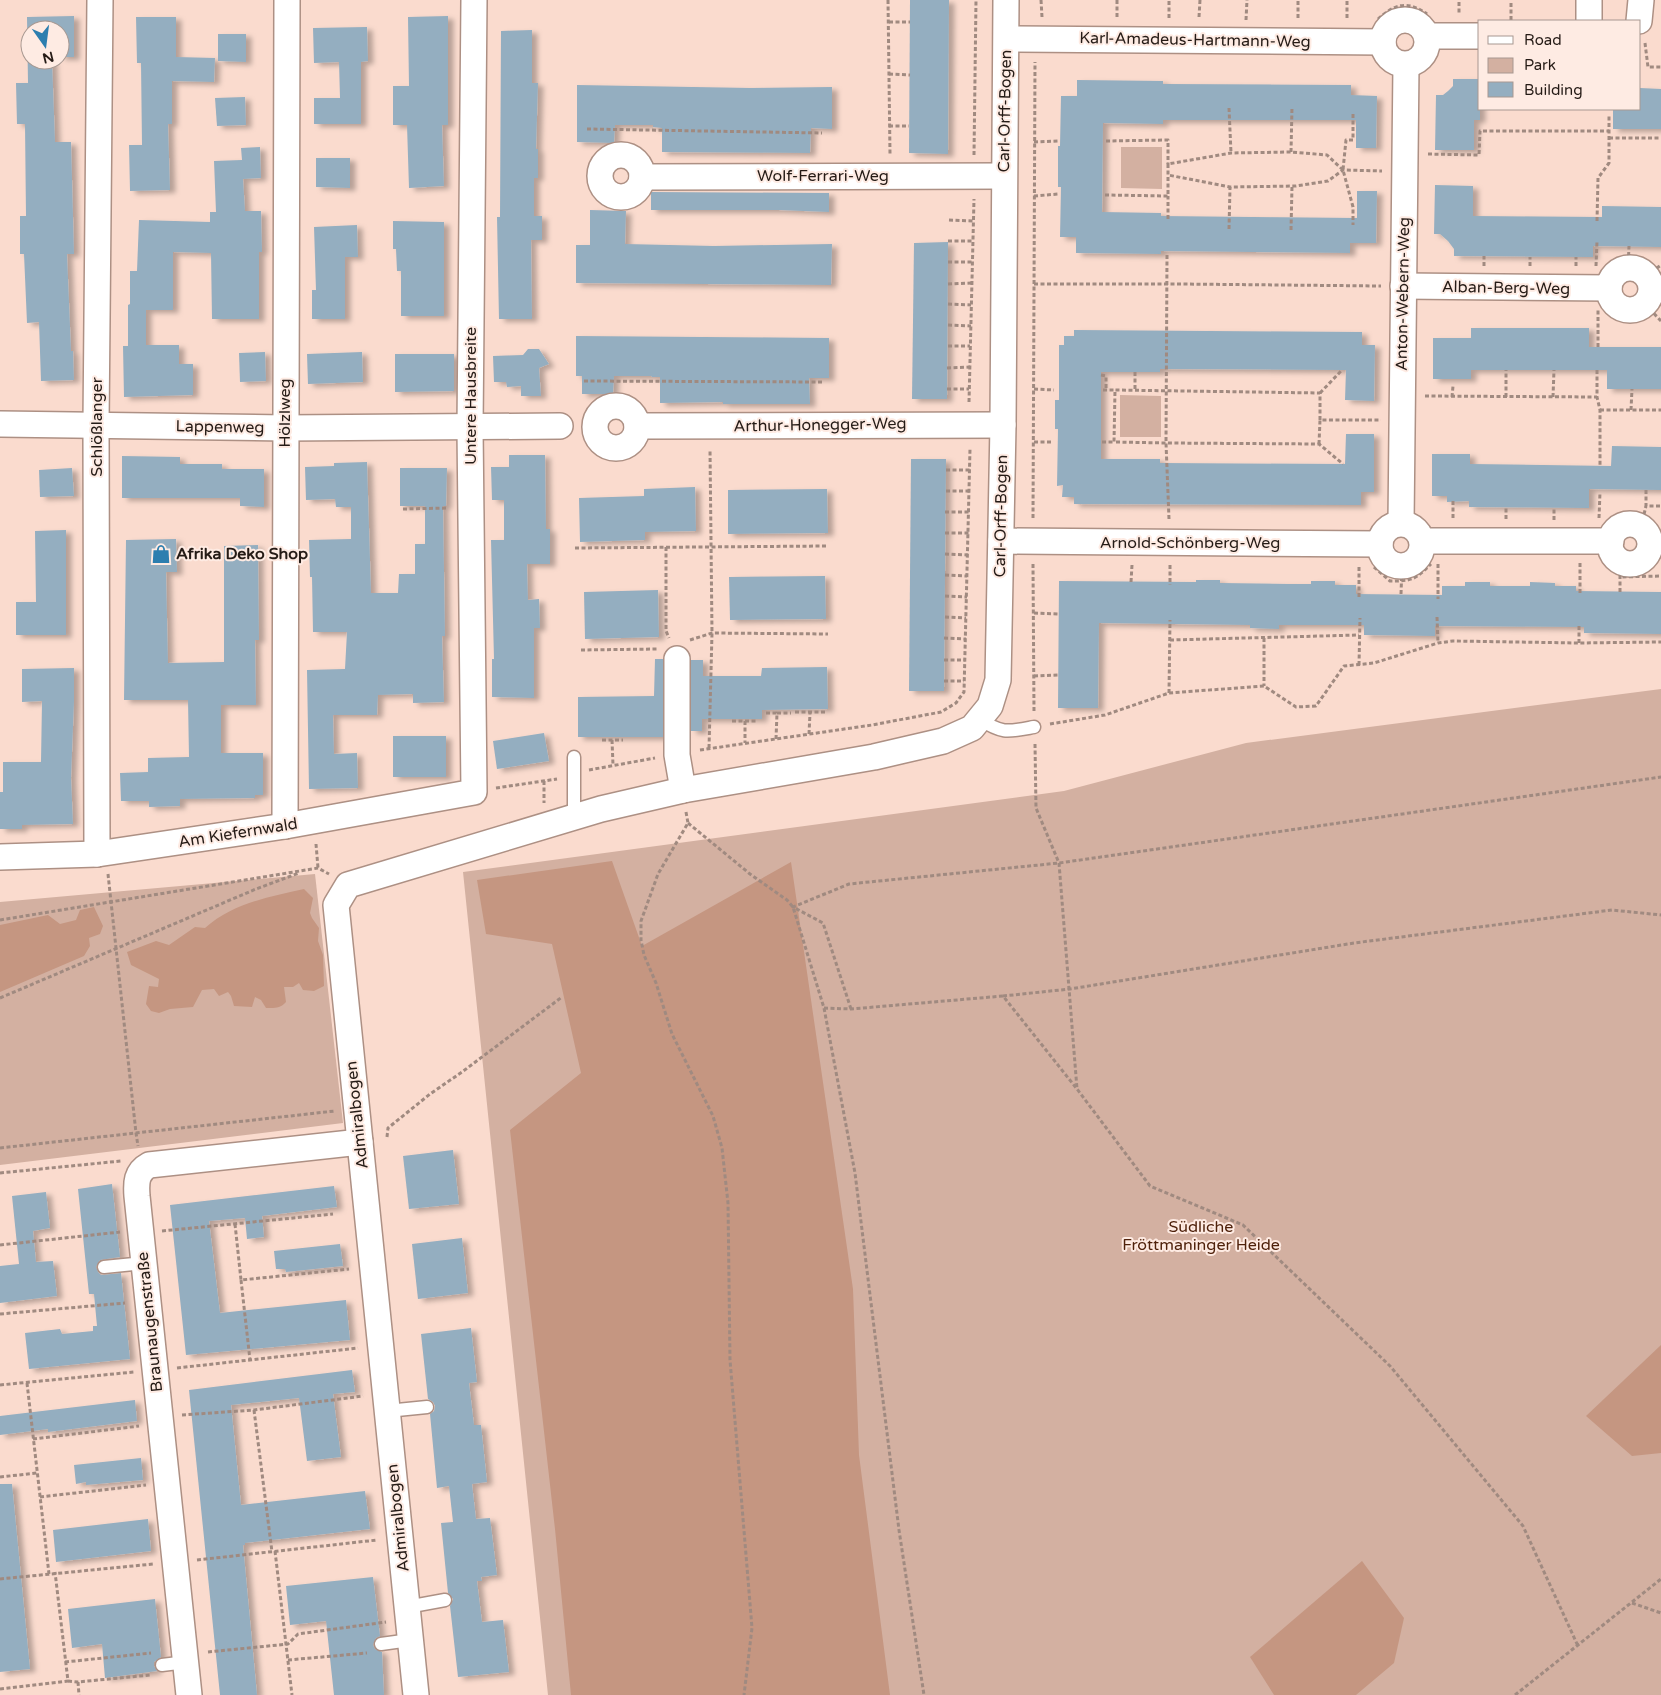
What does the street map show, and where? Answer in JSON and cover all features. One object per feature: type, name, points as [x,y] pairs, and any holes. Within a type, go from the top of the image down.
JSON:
[{"type":"street","name":"Schlößlanger","points":[[100,0],[96,424],[101,853]]},
{"type":"street","name":"Hölzlweg","points":[[285,826],[287,0]]},
{"type":"street","name":"Untere Hausbreite","points":[[474,0],[470,428],[474,792]]},
{"type":"street","name":"Carl-Orff-Bogen","points":[[683,790],[874,757],[943,741],[972,728],[990,706],[998,680],[1003,424],[1006,0]]},
{"type":"street","points":[[1589,0],[1589,20]]},
{"type":"street","points":[[1638,20],[1641,0]]},
{"type":"street","points":[[1399,20],[1406,20],[1420,25],[1427,36],[1428,43],[1424,56],[1418,61],[1406,65],[1392,61],[1387,55],[1383,42],[1388,28],[1399,20]]},
{"type":"street","points":[[1427,36],[1478,36]]},
{"type":"street","name":"Karl-Amadeus-Hartmann-Weg","points":[[1007,39],[1383,42]]},
{"type":"street","name":"Anton-Webern-Weg","points":[[1401,523],[1406,65]]},
{"type":"street","name":"Wolf-Ferrari-Weg","points":[[642,177],[1004,176]]},
{"type":"street","points":[[1619,272],[1648,283],[1632,310],[1625,309],[1614,302],[1610,295],[1609,288],[1614,276],[1619,272]]},
{"type":"street","name":"Alban-Berg-Weg","points":[[1403,286],[1609,288]]},
{"type":"street","name":"Lappenweg","points":[[0,424],[285,428],[560,426]]},
{"type":"street","name":"Arthur-Honegger-Weg","points":[[638,426],[1003,424]]},
{"type":"street","points":[[1430,541],[1415,560],[1402,566],[1389,562],[1369,544],[1395,524],[1401,523],[1415,528],[1430,541],[1581,542],[1617,559],[1629,563],[1642,560],[1650,550],[1650,530],[1628,524],[1622,526],[1612,535],[1617,559]]},
{"type":"street","name":"Arnold-Schönberg-Weg","points":[[1001,541],[1369,544]]},
{"type":"street","points":[[675,649],[677,755],[683,790]]},
{"type":"street","name":"Admiralbogen","points":[[416,1695],[336,905],[348,885],[574,816],[683,790]]},
{"type":"street","name":"Am Kiefernwald","points":[[0,858],[101,853],[285,826],[474,792]]},
{"type":"street","points":[[143,1168],[148,1165],[360,1142]]},
{"type":"street","name":"Braunaugenstraße","points":[[143,1168],[138,1176],[136,1185],[155,1370],[170,1419],[176,1664],[189,1695]]},
{"type":"lane","points":[[979,719],[1007,732],[1034,727]]},
{"type":"lane","points":[[574,757],[574,816]]},
{"type":"lane","points":[[104,1267],[144,1263]]},
{"type":"lane","points":[[387,1411],[427,1407]]},
{"type":"lane","points":[[407,1607],[445,1600]]},
{"type":"lane","points":[[377,1648],[410,1640]]},
{"type":"path","points":[[888,0],[890,176]]},
{"type":"path","points":[[732,745],[872,725],[941,712],[956,703],[964,692],[970,492],[969,389],[976,0]]},
{"type":"path","name":"Carl-Orff-Bogen","points":[[1042,0],[1042,20],[1035,38],[1034,142],[1033,542],[1036,808],[1059,863],[1077,1089]]},
{"type":"path","points":[[1117,0],[1117,20]]},
{"type":"path","points":[[1198,21],[1200,0]]},
{"type":"path","points":[[1246,21],[1247,0]]},
{"type":"path","points":[[1169,1],[1169,21]]},
{"type":"path","points":[[1298,1],[1298,22]]},
{"type":"path","points":[[1347,1],[1347,22]]},
{"type":"path","points":[[1511,3],[1511,20]]},
{"type":"path","points":[[889,22],[910,22]]},
{"type":"path","points":[[1641,39],[1646,44],[1648,67],[1661,67]]},
{"type":"path","points":[[889,74],[910,75]]},
{"type":"path","points":[[1292,107],[1292,152]]},
{"type":"path","points":[[1230,108],[1230,153]]},
{"type":"path","points":[[1353,114],[1353,140],[1346,140],[1343,170],[1352,207],[1353,225]]},
{"type":"path","points":[[1597,221],[1598,178],[1609,163],[1609,116]]},
{"type":"path","points":[[889,126],[909,126]]},
{"type":"path","points":[[587,129],[822,133]]},
{"type":"path","points":[[1168,175],[1230,187],[1292,186],[1328,181],[1343,170],[1479,155],[1480,131],[1609,131]]},
{"type":"path","points":[[1609,138],[1661,138]]},
{"type":"path","points":[[1106,141],[1168,140],[1168,219]]},
{"type":"path","points":[[1034,142],[1058,141]]},
{"type":"path","points":[[1168,164],[1230,153],[1292,152],[1327,155],[1343,170]]},
{"type":"path","points":[[1291,230],[1292,186]]},
{"type":"path","points":[[1228,229],[1230,187]]},
{"type":"path","points":[[1034,196],[1058,194]]},
{"type":"path","points":[[1105,195],[1168,196]]},
{"type":"path","points":[[949,220],[973,220]]},
{"type":"path","points":[[948,241],[972,241]]},
{"type":"path","points":[[1167,255],[1166,443],[1169,543]]},
{"type":"path","points":[[948,262],[972,262]]},
{"type":"path","points":[[948,284],[972,283]]},
{"type":"path","points":[[1034,284],[1403,286]]},
{"type":"path","points":[[948,304],[971,305]]},
{"type":"path","points":[[948,325],[971,326]]},
{"type":"path","points":[[948,346],[970,346]]},
{"type":"path","points":[[947,368],[970,368]]},
{"type":"path","points":[[1319,444],[1320,394],[1342,370]]},
{"type":"path","points":[[1506,370],[1506,397]]},
{"type":"path","points":[[1553,397],[1554,370]]},
{"type":"path","points":[[1597,370],[1597,398],[1600,410],[1600,465]]},
{"type":"path","points":[[1135,372],[1135,390]]},
{"type":"path","points":[[1101,375],[1106,376],[1104,390],[1320,394]]},
{"type":"path","points":[[584,381],[822,382]]},
{"type":"path","points":[[1452,397],[1453,386]]},
{"type":"path","points":[[947,389],[969,389]]},
{"type":"path","points":[[1034,389],[1054,390]]},
{"type":"path","points":[[1114,442],[1115,390]]},
{"type":"path","points":[[1631,410],[1632,390]]},
{"type":"path","points":[[1320,420],[1402,408],[1452,397],[1597,398]]},
{"type":"path","points":[[1600,410],[1661,410]]},
{"type":"path","points":[[709,748],[712,633],[710,426]]},
{"type":"path","points":[[1034,442],[1054,442]]},
{"type":"path","points":[[1102,442],[1319,444],[1342,464]]},
{"type":"path","points":[[946,470],[970,470]]},
{"type":"path","points":[[1646,490],[1650,530]]},
{"type":"path","points":[[946,491],[970,492]]},
{"type":"path","points":[[1650,530],[1661,506]]},
{"type":"path","points":[[403,509],[471,508]]},
{"type":"path","points":[[946,512],[969,512]]},
{"type":"path","points":[[945,533],[969,533]]},
{"type":"path","points":[[1430,541],[1438,599]]},
{"type":"path","points":[[1580,592],[1581,542]]},
{"type":"path","points":[[1360,598],[1369,544]]},
{"type":"path","points":[[575,548],[826,546]]},
{"type":"path","points":[[666,547],[666,631],[675,649]]},
{"type":"path","points":[[945,554],[968,555]]},
{"type":"path","points":[[1620,592],[1617,559],[1661,576]]},
{"type":"path","points":[[1131,582],[1132,562]]},
{"type":"path","points":[[1401,594],[1402,566]]},
{"type":"path","points":[[945,575],[967,576]]},
{"type":"path","points":[[945,596],[967,597]]},
{"type":"path","points":[[1034,613],[1059,614]]},
{"type":"path","points":[[944,617],[966,618]]},
{"type":"path","points":[[1437,617],[1438,643]]},
{"type":"path","points":[[1360,618],[1360,665]]},
{"type":"path","points":[[1169,693],[1170,620]]},
{"type":"path","points":[[1579,626],[1579,643]]},
{"type":"path","points":[[581,650],[675,649],[712,633],[828,634]]},
{"type":"path","points":[[1170,640],[1360,635]]},
{"type":"path","points":[[944,638],[966,639]]},
{"type":"path","points":[[1264,638],[1264,686]]},
{"type":"path","points":[[1034,727],[1105,715],[1169,693],[1264,686],[1296,707],[1316,706],[1344,666],[1374,663],[1453,640],[1579,643],[1661,642]]},
{"type":"path","points":[[944,660],[965,660]]},
{"type":"path","points":[[1034,676],[1058,675]]},
{"type":"path","points":[[944,681],[964,681]]},
{"type":"path","points":[[810,712],[810,734]]},
{"type":"path","points":[[766,713],[826,712]]},
{"type":"path","points":[[776,739],[777,713]]},
{"type":"path","points":[[732,721],[756,721]]},
{"type":"path","points":[[745,721],[745,743]]},
{"type":"path","points":[[602,740],[623,740]]},
{"type":"path","points":[[612,740],[613,765]]},
{"type":"path","points":[[474,792],[562,778],[575,774]]},
{"type":"path","points":[[793,907],[849,884],[1059,863],[1661,776]]},
{"type":"path","points":[[683,790],[688,823],[658,874],[641,921],[641,940],[644,955],[656,983],[672,1034],[713,1116],[722,1148],[728,1203],[730,1360],[752,1628],[744,1695]]},
{"type":"path","points":[[688,823],[750,874],[787,900],[793,907],[823,923],[851,1009]]},
{"type":"path","points":[[0,1173],[122,1161],[143,1168],[136,1133],[112,901],[101,853]]},
{"type":"path","points":[[0,920],[318,868],[336,878]]},
{"type":"path","points":[[0,998],[256,889],[306,870]]},
{"type":"path","points":[[793,907],[824,1008],[855,1173],[899,1530],[924,1695]]},
{"type":"path","points":[[824,1008],[851,1009],[1070,989],[1354,943],[1612,910],[1661,915]]},
{"type":"path","points":[[1003,996],[1077,1089],[1150,1186],[1243,1225],[1390,1366],[1523,1526],[1578,1646]]},
{"type":"path","points":[[387,1137],[388,1128],[430,1094],[562,997]]},
{"type":"path","points":[[0,1148],[343,1110]]},
{"type":"path","points":[[160,1231],[333,1214]]},
{"type":"path","points":[[235,1224],[250,1360]]},
{"type":"path","points":[[0,1245],[121,1232]]},
{"type":"path","points":[[241,1280],[350,1269]]},
{"type":"path","points":[[0,1314],[128,1303]]},
{"type":"path","points":[[0,1384],[381,1346]]},
{"type":"path","points":[[27,1382],[49,1574]]},
{"type":"path","points":[[33,1439],[170,1419],[363,1396]]},
{"type":"path","points":[[254,1410],[292,1695]]},
{"type":"path","points":[[0,1477],[37,1473]]},
{"type":"path","points":[[40,1497],[147,1484]]},
{"type":"path","points":[[0,1579],[400,1538]]},
{"type":"path","points":[[55,1572],[68,1681]]},
{"type":"path","points":[[1515,1695],[1661,1579]]},
{"type":"path","points":[[1631,1603],[1661,1612]]},
{"type":"path","points":[[0,1689],[68,1681],[78,1682],[288,1644],[298,1634],[387,1622]]},
{"type":"path","points":[[288,1660],[377,1648]]},
{"type":"path","points":[[65,1662],[154,1652]]},
{"type":"path","points":[[78,1682],[79,1695]]},
{"type":"green space","points":[[1121,147],[1162,147],[1162,189],[1121,188]]},
{"type":"green space","points":[[1120,395],[1161,396],[1161,437],[1120,437]]},
{"type":"green space","name":"Südliche Fröttmaninger Heide","points":[[1661,689],[1661,1695],[548,1695],[463,872],[1064,791],[1246,743]]},
{"type":"green space","points":[[315,874],[343,1123],[0,1165],[0,902]]},
{"type":"shaded area","points":[[612,861],[642,946],[791,862],[853,1289],[859,1455],[890,1695],[571,1695],[555,1529],[510,1130],[581,1073],[552,944],[486,934],[477,880]]},
{"type":"shaded area","points":[[304,889],[313,898],[310,913],[319,928],[318,941],[323,955],[324,986],[314,991],[303,990],[299,983],[293,987],[284,987],[286,1002],[277,1008],[266,1008],[261,1000],[255,997],[252,1007],[234,1006],[228,992],[219,996],[214,989],[202,990],[193,1007],[170,1009],[159,1013],[151,1011],[146,1004],[149,986],[158,987],[159,979],[131,965],[127,952],[156,941],[169,945],[195,927],[205,928],[227,912],[239,907],[265,898]]},
{"type":"shaded area","points":[[94,907],[103,926],[100,934],[89,938],[90,946],[84,956],[0,992],[0,925],[48,915],[60,924],[76,920],[80,910]]},
{"type":"shaded area","points":[[1661,1345],[1661,1453],[1632,1456],[1586,1416]]},
{"type":"shaded area","points":[[1362,1561],[1404,1618],[1394,1663],[1356,1695],[1274,1695],[1250,1657]]},
{"type":"building","points":[[910,0],[949,0],[948,154],[909,153]]},
{"type":"building","points":[[74,16],[74,57],[70,57],[70,20],[27,20],[27,17]]},
{"type":"building","points":[[448,16],[448,125],[442,125],[444,186],[409,188],[407,125],[393,125],[393,86],[409,86],[408,17]]},
{"type":"building","points":[[136,17],[176,17],[176,57],[215,58],[214,82],[172,81],[172,124],[168,124],[170,190],[130,191],[129,145],[142,145],[141,63],[137,63]]},
{"type":"building","points":[[367,27],[368,61],[361,62],[361,124],[314,124],[314,98],[340,98],[339,62],[314,63],[313,28]]},
{"type":"building","points":[[532,30],[532,83],[538,83],[536,149],[538,149],[538,178],[534,178],[534,216],[542,216],[542,240],[531,240],[532,319],[499,319],[497,217],[500,217],[501,31]]},
{"type":"building","points":[[218,34],[246,34],[246,62],[218,61]]},
{"type":"building","points":[[28,70],[52,70],[55,142],[71,142],[74,254],[67,254],[74,380],[41,381],[39,322],[27,323],[24,254],[20,254],[20,216],[26,216],[25,124],[17,124],[16,83],[28,83]]},
{"type":"building","points":[[1453,79],[1478,79],[1478,110],[1480,110],[1480,120],[1474,120],[1474,150],[1435,150],[1436,95],[1443,95],[1453,86]]},
{"type":"building","points":[[1077,80],[1163,81],[1163,84],[1351,85],[1351,95],[1377,96],[1376,148],[1356,148],[1356,120],[1163,120],[1163,124],[1103,123],[1102,212],[1161,213],[1161,216],[1357,218],[1357,191],[1377,191],[1376,243],[1350,243],[1350,253],[1161,251],[1161,254],[1076,253],[1076,237],[1060,237],[1061,187],[1058,187],[1058,146],[1060,146],[1061,96],[1077,96]]},
{"type":"building","points":[[577,85],[751,88],[832,87],[832,129],[811,128],[810,153],[662,152],[662,128],[653,127],[653,125],[615,125],[614,143],[577,142]]},
{"type":"building","points":[[1641,88],[1661,89],[1661,129],[1613,129],[1613,110],[1641,110]]},
{"type":"building","points":[[245,97],[246,125],[217,126],[215,98]]},
{"type":"building","points":[[260,147],[261,178],[243,179],[245,211],[261,211],[262,252],[259,252],[259,319],[212,319],[211,253],[173,252],[173,310],[146,310],[146,345],[179,345],[179,364],[193,364],[193,395],[124,397],[123,346],[128,346],[130,271],[137,271],[139,220],[210,222],[210,212],[216,212],[214,161],[242,160],[241,148]]},
{"type":"building","points":[[316,158],[350,158],[350,188],[316,187]]},
{"type":"building","points":[[1435,185],[1473,186],[1473,216],[1602,217],[1602,206],[1661,207],[1661,247],[1593,246],[1593,257],[1454,256],[1454,249],[1448,241],[1440,234],[1434,234]]},
{"type":"building","points":[[651,192],[829,193],[829,212],[651,210]]},
{"type":"building","points":[[590,210],[626,211],[625,244],[714,246],[832,244],[831,285],[576,283],[576,245],[590,245]]},
{"type":"building","points":[[393,221],[444,222],[444,316],[401,316],[401,271],[397,271],[396,249],[393,249]]},
{"type":"building","points":[[357,225],[358,257],[345,257],[345,319],[312,319],[312,290],[316,290],[314,227]]},
{"type":"building","points":[[948,242],[947,399],[912,399],[914,243]]},
{"type":"building","points":[[1471,328],[1589,328],[1589,347],[1661,347],[1661,389],[1607,389],[1607,370],[1471,370],[1471,379],[1433,379],[1433,338],[1471,338]]},
{"type":"building","points":[[1074,330],[1362,332],[1362,345],[1375,345],[1374,401],[1345,400],[1346,370],[1160,369],[1160,372],[1101,372],[1101,459],[1160,459],[1160,463],[1345,464],[1346,434],[1374,434],[1374,492],[1361,492],[1361,505],[1074,504],[1074,497],[1062,497],[1063,485],[1057,486],[1058,429],[1055,429],[1055,400],[1059,400],[1059,345],[1064,345],[1064,336],[1074,336]]},
{"type":"building","points":[[576,336],[829,338],[829,378],[809,378],[810,404],[660,403],[660,377],[652,376],[614,376],[613,394],[582,394],[582,376],[576,376]]},
{"type":"building","points":[[528,349],[539,349],[549,364],[539,368],[541,396],[521,396],[521,386],[507,387],[506,382],[494,382],[493,356],[523,355]]},
{"type":"building","points":[[265,352],[266,381],[240,382],[239,353]]},
{"type":"building","points":[[362,352],[363,382],[308,384],[307,354]]},
{"type":"building","points":[[395,354],[454,354],[454,391],[395,392]]},
{"type":"building","points":[[1612,446],[1661,447],[1661,490],[1589,489],[1589,508],[1469,507],[1469,501],[1447,502],[1447,496],[1432,496],[1432,454],[1470,454],[1470,464],[1611,466]]},
{"type":"building","points":[[509,455],[545,455],[546,529],[550,529],[550,564],[527,564],[528,600],[539,599],[540,628],[534,628],[534,698],[492,697],[492,659],[494,659],[491,540],[504,540],[504,500],[492,500],[491,467],[509,467]]},
{"type":"building","points":[[122,456],[180,457],[180,464],[222,464],[222,469],[264,469],[264,507],[240,506],[240,498],[122,498]]},
{"type":"building","points":[[911,459],[946,459],[944,691],[909,691]]},
{"type":"building","points":[[367,462],[371,593],[398,593],[399,574],[415,574],[415,544],[425,544],[425,506],[400,506],[400,468],[447,468],[446,506],[443,506],[445,636],[442,636],[444,702],[413,703],[413,694],[378,695],[377,715],[333,715],[334,754],[357,753],[358,788],[309,789],[307,670],[345,669],[347,632],[313,632],[309,540],[351,539],[351,507],[336,507],[335,499],[306,500],[305,467],[334,466],[334,463]]},
{"type":"building","points":[[72,468],[74,496],[40,497],[39,470]]},
{"type":"building","points":[[695,487],[696,531],[645,532],[645,540],[580,542],[579,498],[644,496],[644,489]]},
{"type":"building","points":[[827,489],[828,533],[728,534],[728,490]]},
{"type":"building","points":[[66,530],[66,635],[16,635],[16,602],[36,602],[35,531]]},
{"type":"building","points":[[176,539],[177,572],[166,572],[168,663],[224,662],[224,546],[258,545],[259,640],[255,640],[256,705],[221,705],[221,753],[263,753],[263,795],[255,795],[255,798],[180,799],[180,806],[149,807],[149,801],[121,801],[120,773],[148,772],[148,758],[189,757],[188,700],[124,700],[126,540]]},
{"type":"building","points":[[825,576],[826,619],[730,620],[729,577]]},
{"type":"building","points":[[1196,580],[1220,580],[1220,583],[1290,584],[1311,584],[1311,581],[1335,581],[1335,585],[1356,585],[1356,594],[1442,595],[1442,586],[1465,586],[1465,582],[1490,582],[1490,586],[1530,586],[1530,582],[1555,583],[1555,586],[1576,586],[1576,591],[1661,592],[1661,634],[1584,633],[1584,627],[1435,626],[1435,636],[1364,635],[1364,625],[1279,625],[1279,629],[1250,628],[1250,625],[1099,623],[1098,708],[1058,708],[1059,581],[1196,582]]},
{"type":"building","points":[[658,590],[659,637],[585,639],[584,592]]},
{"type":"building","points":[[655,659],[663,659],[663,737],[578,737],[578,697],[654,696]]},
{"type":"building","points":[[691,660],[703,660],[703,676],[761,676],[762,668],[827,667],[828,709],[762,710],[762,719],[702,719],[702,731],[691,731]]},
{"type":"building","points":[[74,668],[71,778],[73,824],[22,825],[22,829],[0,829],[0,792],[3,792],[3,762],[41,762],[42,701],[22,702],[22,669]]},
{"type":"building","points":[[544,733],[549,761],[497,769],[493,741]]},
{"type":"building","points":[[393,736],[446,736],[446,777],[393,777]]},
{"type":"building","points":[[453,1150],[459,1204],[409,1209],[403,1156]]},
{"type":"building","points":[[112,1184],[120,1257],[100,1260],[96,1267],[101,1275],[121,1273],[130,1359],[29,1369],[25,1333],[60,1329],[62,1334],[93,1331],[93,1326],[97,1326],[94,1294],[89,1294],[78,1189]]},
{"type":"building","points":[[334,1186],[337,1207],[262,1216],[264,1237],[247,1239],[245,1218],[209,1221],[220,1313],[346,1300],[350,1340],[186,1355],[170,1205]]},
{"type":"building","points":[[46,1192],[50,1228],[33,1231],[36,1262],[53,1261],[57,1296],[0,1303],[0,1266],[19,1264],[12,1196]]},
{"type":"building","points":[[462,1238],[468,1293],[418,1299],[412,1244]]},
{"type":"building","points":[[340,1244],[343,1266],[286,1272],[285,1269],[276,1269],[274,1251]]},
{"type":"building","points":[[471,1328],[477,1382],[469,1383],[474,1425],[481,1425],[487,1482],[472,1484],[476,1519],[490,1518],[497,1575],[481,1577],[482,1581],[477,1581],[482,1622],[503,1620],[509,1672],[458,1677],[450,1606],[453,1599],[448,1593],[441,1523],[453,1522],[449,1486],[437,1488],[430,1414],[434,1411],[435,1406],[428,1399],[421,1334]]},
{"type":"building","points":[[352,1370],[355,1392],[333,1394],[341,1457],[307,1461],[299,1398],[231,1405],[241,1505],[365,1491],[370,1529],[245,1543],[243,1545],[257,1695],[220,1695],[189,1390]]},
{"type":"building","points":[[135,1400],[137,1421],[48,1432],[48,1429],[0,1435],[0,1416]]},
{"type":"building","points":[[141,1458],[143,1480],[86,1485],[86,1482],[76,1484],[74,1465]]},
{"type":"building","points":[[0,1484],[12,1484],[30,1669],[0,1672]]},
{"type":"building","points":[[148,1519],[151,1551],[56,1562],[53,1530]]},
{"type":"building","points":[[373,1577],[380,1636],[376,1638],[373,1645],[375,1649],[382,1652],[384,1695],[334,1695],[326,1621],[290,1625],[286,1586]]},
{"type":"building","points":[[155,1599],[161,1657],[154,1662],[157,1671],[105,1678],[102,1644],[72,1648],[68,1609]]},
{"type":"place","name":"Afrika Deko Shop","points":[[161,554]]}]
